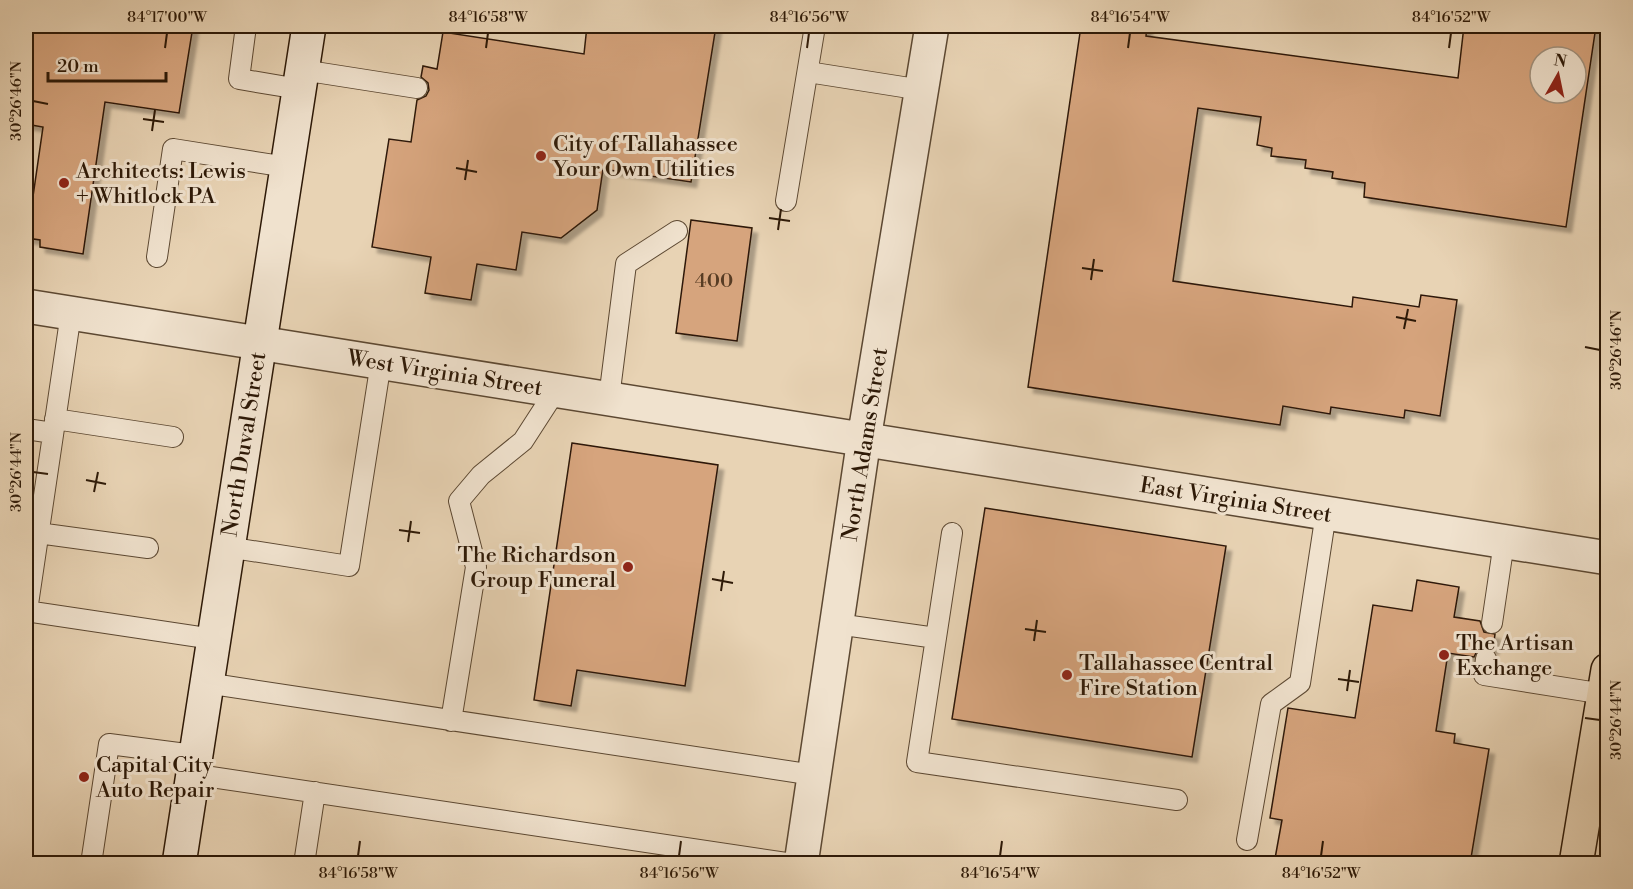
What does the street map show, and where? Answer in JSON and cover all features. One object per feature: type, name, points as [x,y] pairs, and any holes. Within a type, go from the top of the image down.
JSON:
[{"type":"main road","points":[[1576,864],[1606,682]]},
{"type":"street","name":"North Duval Street","points":[[178,864],[309,26]]},
{"type":"street","name":"North Adams Street","points":[[801,864],[864,439],[932,26]]},
{"type":"street","name":"West Virginia Street","points":[[26,306],[864,439]]},
{"type":"street","name":"East Virginia Street","points":[[864,439],[1608,558]]},
{"type":"lane","points":[[246,26],[239,79],[301,80],[417,88]]},
{"type":"lane","points":[[786,201],[815,26]]},
{"type":"lane","points":[[808,72],[922,90]]},
{"type":"lane","points":[[157,257],[173,149],[287,167]]},
{"type":"lane","points":[[609,398],[626,264],[677,231]]},
{"type":"lane","points":[[71,313],[54,426],[34,506],[38,532],[26,611],[213,639]]},
{"type":"lane","points":[[227,547],[349,566],[381,362]]},
{"type":"lane","points":[[451,721],[476,567],[459,501],[481,475],[523,441],[556,390]]},
{"type":"lane","points":[[26,429],[54,426],[173,437]]},
{"type":"lane","points":[[1247,840],[1270,704],[1300,683],[1326,513]]},
{"type":"lane","points":[[38,532],[148,548]]},
{"type":"lane","points":[[952,533],[917,762],[1177,800]]},
{"type":"lane","points":[[1492,623],[1504,542]]},
{"type":"lane","points":[[837,624],[936,638]]},
{"type":"lane","points":[[1486,659],[1484,675],[1606,682]]},
{"type":"lane","points":[[206,683],[814,776]]},
{"type":"lane","points":[[91,864],[109,744],[315,792],[793,864]]},
{"type":"lane","points":[[304,864],[315,792]]},
{"type":"building","points":[[26,26],[193,26],[179,113],[105,102],[83,254],[40,247],[40,240],[27,238],[43,127],[26,124]]},
{"type":"building","name":"City of Tallahassee Your Own Utilities","points":[[587,26],[716,26],[691,182],[603,169],[597,210],[561,238],[522,232],[516,270],[477,264],[471,300],[425,293],[431,257],[372,247],[389,139],[411,142],[417,100],[426,96],[429,90],[428,83],[421,77],[423,66],[437,69],[443,32],[584,54]]},
{"type":"building","points":[[1081,26],[1147,26],[1146,36],[1458,78],[1464,26],[1596,26],[1588,80],[1588,45],[1528,45],[1528,105],[1584,105],[1566,227],[1364,197],[1365,183],[1332,178],[1333,172],[1305,168],[1306,160],[1271,156],[1272,148],[1257,145],[1261,117],[1198,108],[1173,281],[1352,307],[1353,297],[1419,307],[1421,295],[1457,300],[1440,416],[1405,410],[1404,418],[1331,407],[1330,414],[1283,406],[1280,425],[1028,387]]},
{"type":"building","points":[[691,220],[752,228],[737,341],[676,333]]},
{"type":"building","name":"The Richardson Group Funeral","points":[[572,443],[718,465],[685,686],[577,670],[571,706],[534,700]]},
{"type":"building","points":[[985,508],[1226,546],[1192,757],[952,719]]},
{"type":"building","points":[[1417,580],[1459,587],[1454,617],[1480,621],[1484,632],[1495,634],[1493,649],[1482,648],[1474,657],[1448,653],[1436,731],[1455,734],[1454,743],[1489,749],[1470,864],[1274,864],[1282,820],[1270,818],[1288,708],[1355,718],[1373,605],[1412,611]]},
{"type":"place","name":"City of Tallahassee Your Own Utilities","points":[[541,156]]},
{"type":"place","name":"Architects: Lewis + Whitlock PA","points":[[64,183]]},
{"type":"place","name":"The Richardson Group Funeral","points":[[628,567]]},
{"type":"place","name":"The Artisan Exchange","points":[[1444,655]]},
{"type":"place","name":"Tallahassee Central Fire Station","points":[[1067,675]]},
{"type":"place","name":"Capital City Auto Repair","points":[[84,777]]}]
